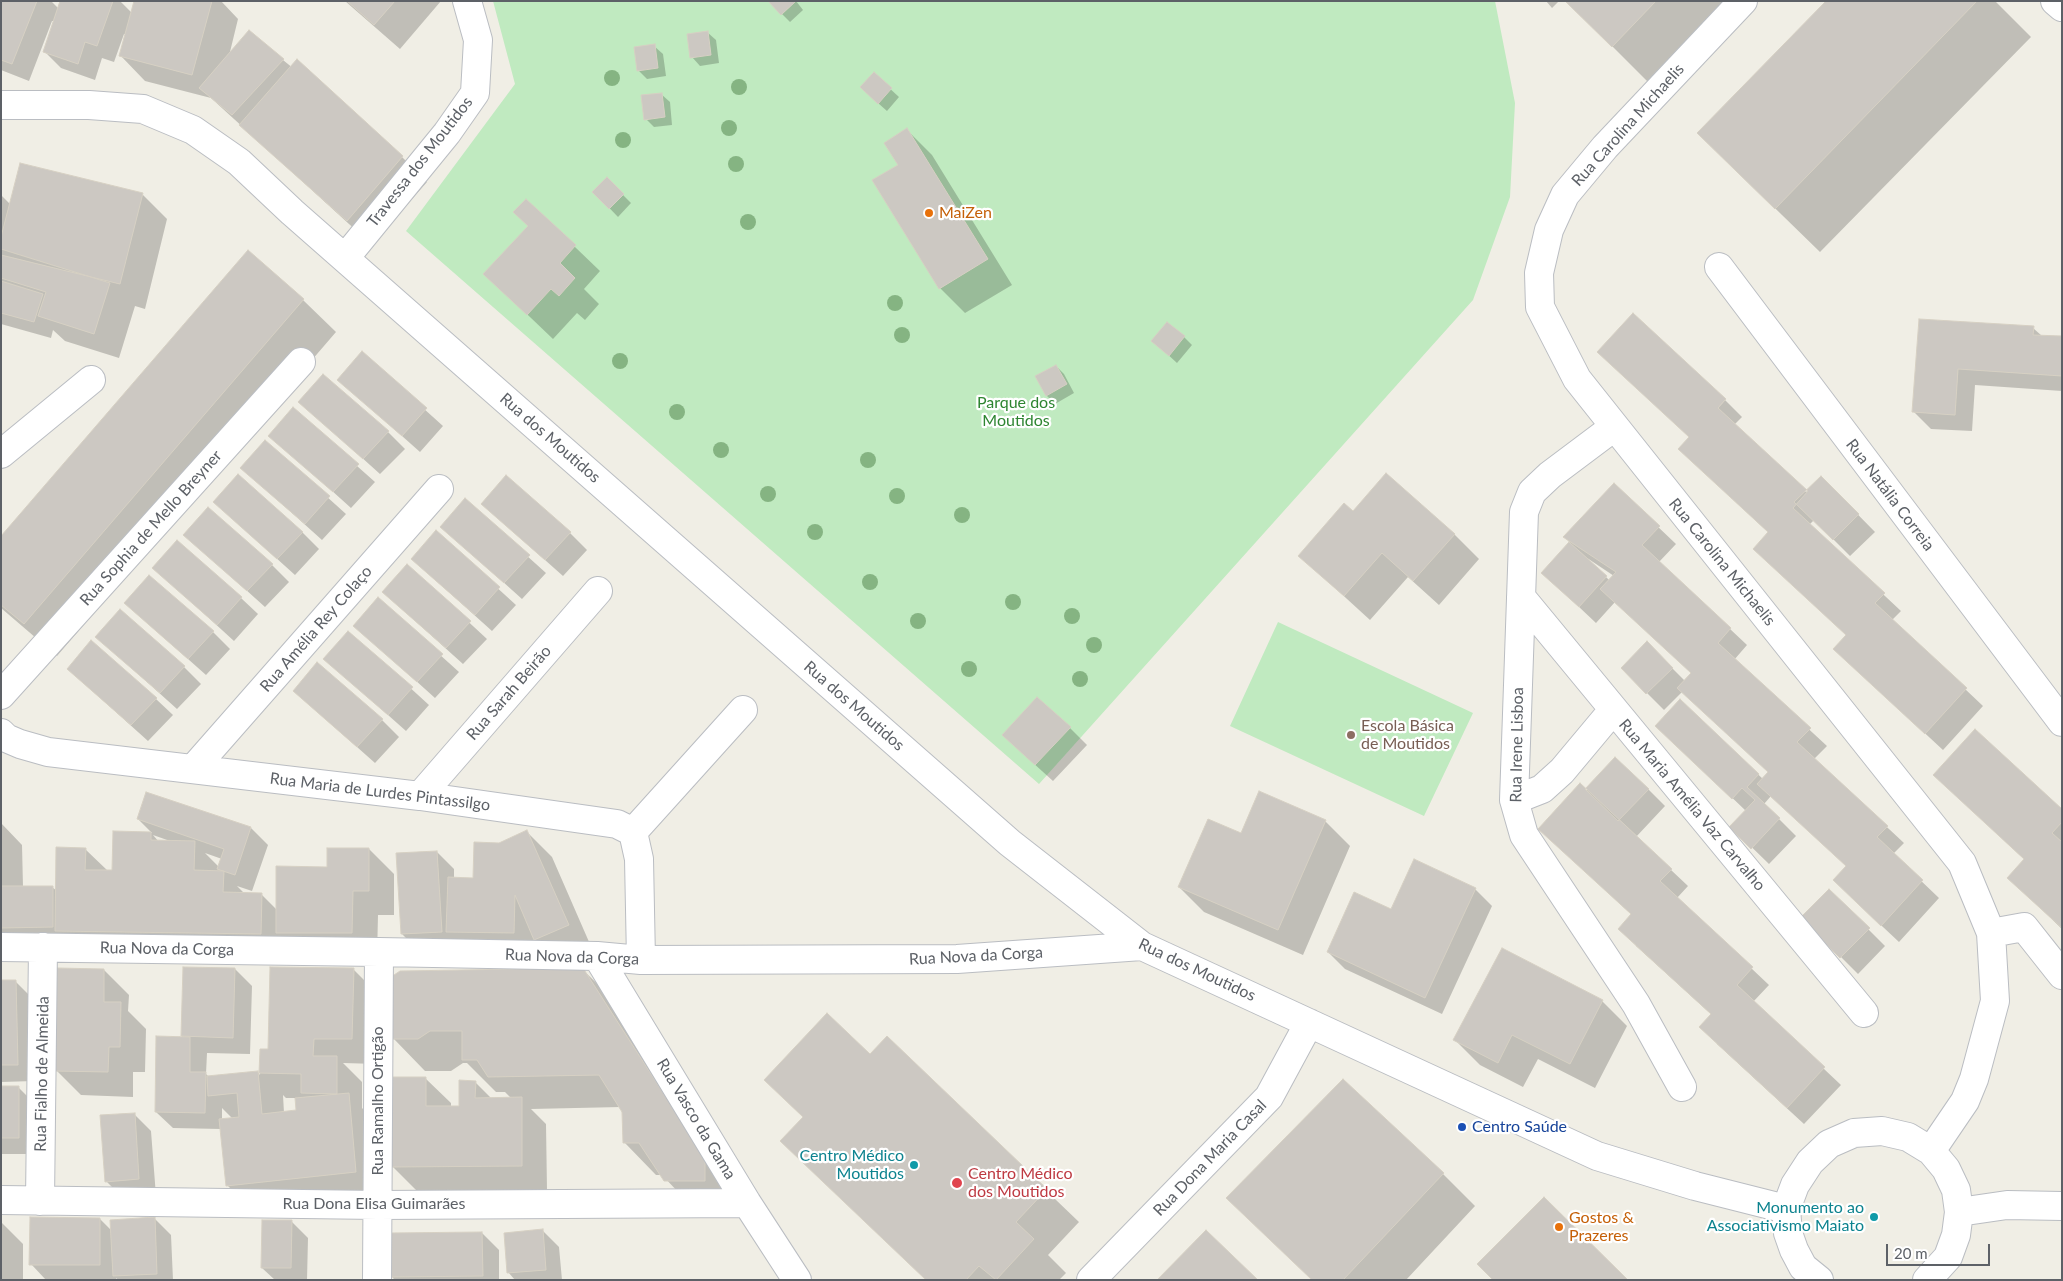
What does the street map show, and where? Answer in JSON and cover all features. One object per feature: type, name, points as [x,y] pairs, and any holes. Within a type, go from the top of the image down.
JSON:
[{"type":"street","name":"Travessa dos Moutidos","points":[[345,258],[447,133],[475,92],[478,40],[467,1]]},
{"type":"street","name":"Rua Carolina Michaelis","points":[[1744,1],[1565,195],[1549,230],[1539,273],[1540,307],[1577,379],[1962,863],[1991,934],[1995,1001],[1974,1080],[1965,1101],[1931,1151]]},
{"type":"street","points":[[2055,1],[2062,7]]},
{"type":"street","name":"Rua dos Moutidos","points":[[1,105],[89,104],[143,109],[193,130],[239,162],[292,212],[1010,843],[1142,946],[1598,1156],[1695,1186],[1786,1209]]},
{"type":"street","name":"Rua Natália Correia","points":[[1719,267],[2062,722]]},
{"type":"street","name":"Rua Sophia de Mello Breyner","points":[[1,695],[300,362]]},
{"type":"street","points":[[1,454],[91,380]]},
{"type":"street","name":"Rua Irene Lisboa","points":[[1614,427],[1550,475],[1532,492],[1524,512],[1514,800],[1524,836],[1636,1004],[1682,1087]]},
{"type":"street","name":"Rua Amélia Rey Colaço","points":[[193,769],[439,489]]},
{"type":"street","name":"Rua Sarah Beirão","points":[[420,796],[598,590]]},
{"type":"street","name":"Rua Maria Amélia Vaz Carvalho","points":[[1521,598],[1864,1013]]},
{"type":"street","points":[[641,960],[639,859],[633,832],[743,710]]},
{"type":"street","points":[[1514,800],[1542,789],[1562,771],[1613,710]]},
{"type":"street","name":"Rua Maria de Lurdes Pintassilgo","points":[[1,733],[6,738],[20,744],[48,752],[420,796],[617,824],[633,832]]},
{"type":"street","points":[[1991,934],[2024,927],[2062,975]]},
{"type":"street","name":"Rua Nova da Corga","points":[[1,947],[598,956],[641,960],[957,959],[1142,946]]},
{"type":"street","name":"Rua Fialho de Almeida","points":[[40,1201],[43,947]]},
{"type":"street","name":"Rua Ramalho Ortigão","points":[[377,1280],[379,952]]},
{"type":"street","name":"Rua Vasco da Gama","points":[[598,956],[747,1203],[797,1280]]},
{"type":"street","name":"Rua Dona Maria Casal","points":[[1091,1280],[1269,1097],[1309,1023]]},
{"type":"street","points":[[1804,1275],[1788,1233],[1786,1209],[1795,1185],[1810,1162],[1830,1144],[1854,1133],[1882,1131],[1908,1137],[1931,1151],[1946,1169],[1956,1190],[1960,1212],[1956,1235],[1948,1257],[1927,1280]]},
{"type":"street","name":"Rua Dona Elisa Guimarães","points":[[1,1200],[378,1205],[747,1203]]},
{"type":"street","points":[[1960,1212],[2007,1204],[2062,1206]]},
{"type":"green space","name":"Parque dos Moutidos","points":[[493,1],[1495,1],[1515,103],[1510,197],[1473,300],[1039,784],[406,231],[515,84]]},
{"type":"green space","points":[[1278,622],[1473,713],[1424,816],[1230,726]]},
{"type":"building","points":[[1,1],[37,1],[12,64],[1,60]]},
{"type":"building","points":[[60,1],[113,1],[97,46],[85,42],[78,64],[43,52]]},
{"type":"building","points":[[134,1],[212,1],[192,75],[119,56]]},
{"type":"building","points":[[347,1],[395,1],[374,25]]},
{"type":"building","points":[[768,1],[796,1],[781,15]]},
{"type":"building","points":[[1565,1],[1656,1],[1612,47]]},
{"type":"building","points":[[1826,1],[1977,1],[1775,209],[1697,133]]},
{"type":"building","points":[[249,30],[284,59],[232,115],[199,88]]},
{"type":"building","points":[[708,31],[711,55],[690,58],[687,34]]},
{"type":"building","points":[[655,44],[658,68],[637,71],[634,47]]},
{"type":"building","points":[[297,59],[403,156],[347,221],[239,125]]},
{"type":"building","points":[[874,72],[892,88],[878,104],[860,87]]},
{"type":"building","points":[[662,93],[665,117],[644,120],[641,95]]},
{"type":"building","points":[[907,128],[988,259],[939,289],[872,180],[898,165],[884,143]]},
{"type":"building","points":[[20,163],[143,193],[120,284],[1,255],[1,237]]},
{"type":"building","points":[[607,177],[624,194],[609,209],[592,192]]},
{"type":"building","points":[[526,199],[576,245],[560,263],[575,278],[559,296],[551,289],[527,315],[483,274],[528,226],[513,212]]},
{"type":"building","points":[[1,249],[110,283],[94,334],[38,316],[46,292],[1,278]]},
{"type":"building","points":[[248,250],[304,299],[24,624],[1,605],[1,536]]},
{"type":"building","points":[[1,281],[43,294],[34,322],[1,313]]},
{"type":"building","points":[[1633,313],[1726,399],[1718,408],[1808,491],[1793,508],[1885,593],[1875,603],[1967,688],[1925,734],[1833,649],[1846,635],[1753,549],[1768,532],[1678,449],[1689,437],[1597,352]]},
{"type":"building","points":[[1919,319],[2034,326],[2033,335],[2062,336],[2062,376],[1958,369],[1955,415],[1912,412]]},
{"type":"building","points":[[1167,322],[1185,336],[1169,356],[1151,341]]},
{"type":"building","points":[[362,351],[427,408],[402,436],[337,380]]},
{"type":"building","points":[[1056,365],[1067,384],[1046,396],[1035,376]]},
{"type":"building","points":[[323,374],[389,431],[363,459],[298,402]]},
{"type":"building","points":[[293,407],[359,464],[333,492],[268,436]]},
{"type":"building","points":[[265,440],[330,496],[305,524],[240,468]]},
{"type":"building","points":[[1386,473],[1455,534],[1413,581],[1382,553],[1344,596],[1298,556],[1344,503],[1353,511]]},
{"type":"building","points":[[238,474],[303,532],[277,559],[213,502]]},
{"type":"building","points":[[506,475],[571,532],[545,560],[481,504]]},
{"type":"building","points":[[1821,476],[1859,514],[1833,540],[1794,502]]},
{"type":"building","points":[[1614,483],[1660,526],[1642,545],[1731,628],[1718,643],[1811,728],[1797,742],[1888,826],[1877,837],[1923,880],[1881,926],[1833,880],[1846,866],[1757,784],[1768,772],[1677,688],[1691,673],[1600,589],[1616,572],[1563,537]]},
{"type":"building","points":[[465,498],[530,555],[504,583],[440,527]]},
{"type":"building","points":[[208,507],[273,564],[247,591],[183,535]]},
{"type":"building","points":[[436,530],[500,587],[475,615],[411,559]]},
{"type":"building","points":[[177,540],[242,597],[217,625],[152,568]]},
{"type":"building","points":[[1569,542],[1607,576],[1579,607],[1541,573]]},
{"type":"building","points":[[407,564],[471,621],[446,648],[382,592]]},
{"type":"building","points":[[149,575],[214,631],[188,659],[124,603]]},
{"type":"building","points":[[378,597],[443,654],[417,682],[353,626]]},
{"type":"building","points":[[120,609],[185,666],[160,693],[95,637]]},
{"type":"building","points":[[348,631],[413,687],[388,715],[323,659]]},
{"type":"building","points":[[91,640],[157,698],[131,725],[67,669]]},
{"type":"building","points":[[1647,641],[1673,668],[1646,694],[1621,668]]},
{"type":"building","points":[[317,662],[383,719],[357,747],[293,691]]},
{"type":"building","points":[[1037,697],[1071,727],[1035,765],[1002,735]]},
{"type":"building","points":[[1680,699],[1759,774],[1747,787],[1780,818],[1751,849],[1729,827],[1755,800],[1742,788],[1732,799],[1655,726]]},
{"type":"building","points":[[1975,729],[2062,809],[2062,822],[2052,833],[2062,842],[2062,928],[2007,878],[2024,859],[1933,775]]},
{"type":"building","points":[[1615,757],[1649,789],[1618,821],[1585,789]]},
{"type":"building","points":[[1580,783],[1672,869],[1660,881],[1753,967],[1737,985],[1825,1067],[1787,1108],[1699,1027],[1711,1014],[1618,929],[1631,914],[1538,829]]},
{"type":"building","points":[[1259,791],[1326,820],[1278,930],[1178,887],[1208,819],[1241,833]]},
{"type":"building","points":[[146,792],[251,827],[235,875],[217,869],[224,849],[137,819]]},
{"type":"building","points":[[527,830],[569,925],[534,940],[515,895],[514,933],[446,932],[448,877],[473,878],[474,842],[499,843]]},
{"type":"building","points":[[113,831],[151,832],[151,840],[195,841],[194,870],[224,871],[223,892],[262,893],[261,934],[55,931],[56,847],[86,848],[85,870],[112,870]]},
{"type":"building","points":[[327,848],[369,848],[369,891],[353,891],[352,933],[276,933],[276,866],[327,867]]},
{"type":"building","points":[[437,851],[442,932],[401,934],[396,853]]},
{"type":"building","points":[[1414,859],[1476,888],[1425,998],[1327,952],[1354,892],[1391,909]]},
{"type":"building","points":[[1,886],[53,886],[53,927],[1,928]]},
{"type":"building","points":[[1829,889],[1870,928],[1840,958],[1800,918]]},
{"type":"building","points":[[1502,948],[1603,1000],[1570,1064],[1512,1035],[1498,1063],[1453,1040]]},
{"type":"building","points":[[183,967],[235,968],[233,1038],[181,1036]]},
{"type":"building","points":[[270,967],[354,968],[352,1039],[314,1039],[313,1056],[337,1056],[337,1094],[301,1093],[301,1074],[259,1073],[260,1049],[268,1049]]},
{"type":"building","points":[[57,968],[104,969],[104,1002],[121,1002],[120,1047],[109,1047],[108,1072],[55,1071]]},
{"type":"building","points":[[583,968],[705,1158],[705,1181],[664,1181],[639,1143],[623,1143],[622,1112],[599,1075],[488,1077],[477,1060],[462,1060],[462,1031],[430,1031],[418,1039],[391,1039],[391,977],[400,971]]},
{"type":"building","points":[[1,980],[16,980],[18,1065],[1,1065]]},
{"type":"building","name":"Centro Médico Moutidos","points":[[827,1013],[870,1054],[887,1036],[1047,1189],[1016,1222],[1034,1239],[996,1280],[979,1266],[966,1280],[926,1280],[780,1141],[803,1117],[764,1080]]},
{"type":"building","points":[[156,1036],[190,1037],[190,1072],[206,1072],[205,1113],[155,1112]]},
{"type":"building","points":[[258,1071],[262,1114],[296,1110],[295,1098],[349,1093],[356,1172],[226,1186],[219,1119],[239,1117],[237,1093],[208,1096],[207,1076]]},
{"type":"building","points":[[391,1077],[426,1077],[426,1106],[459,1106],[459,1080],[476,1081],[475,1098],[522,1097],[522,1166],[391,1167]]},
{"type":"building","points":[[1343,1079],[1444,1173],[1343,1280],[1312,1280],[1226,1198]]},
{"type":"building","points":[[1,1086],[19,1086],[19,1138],[1,1138]]},
{"type":"building","points":[[135,1113],[139,1179],[105,1182],[100,1115]]},
{"type":"building","points":[[1544,1197],[1628,1280],[1493,1280],[1477,1264]]},
{"type":"building","points":[[30,1217],[100,1218],[100,1265],[29,1265]]},
{"type":"building","points":[[155,1217],[157,1274],[113,1276],[110,1220]]},
{"type":"building","points":[[262,1220],[292,1220],[291,1268],[261,1268]]},
{"type":"building","points":[[543,1229],[546,1270],[507,1273],[504,1233]]},
{"type":"building","points":[[1206,1230],[1258,1280],[1157,1280]]},
{"type":"building","points":[[482,1232],[483,1276],[391,1277],[390,1233]]},
{"type":"place","name":"MaiZen","points":[[929,213]]},
{"type":"place","name":"Escola Básica de Moutidos","points":[[1351,735]]},
{"type":"place","name":"Centro Saúde","points":[[1462,1127]]},
{"type":"place","name":"Centro Médico Moutidos","points":[[914,1165]]},
{"type":"place","name":"Centro Médico dos Moutidos","points":[[957,1183]]},
{"type":"place","name":"Monumento ao Associativismo Maiato","points":[[1874,1217]]},
{"type":"place","name":"Gostos & Prazeres","points":[[1559,1227]]}]
